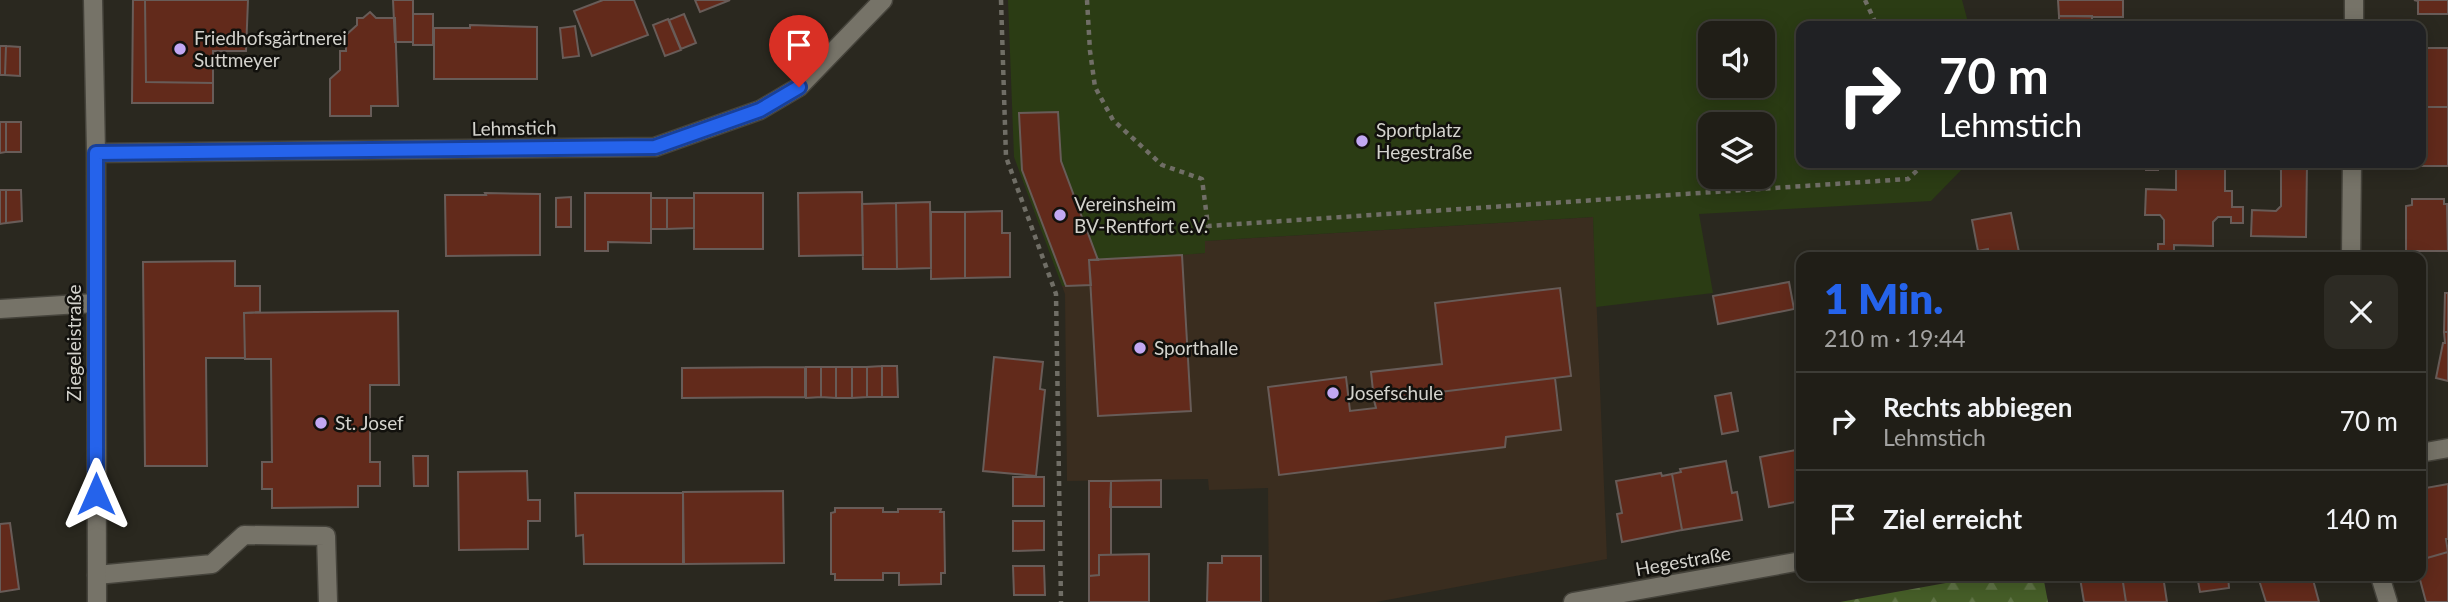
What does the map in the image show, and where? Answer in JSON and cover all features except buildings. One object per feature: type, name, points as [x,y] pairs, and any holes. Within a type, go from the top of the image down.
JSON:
[{"type":"street","name":"Ziegeleistraße","points":[[93,0],[97,602]]},
{"type":"street","name":"Lehmstich","points":[[96,153],[655,147],[760,110],[799,87],[883,0]]},
{"type":"street","points":[[2354,0],[2354,21]]},
{"type":"street","points":[[2351,252],[2352,168]]},
{"type":"street","points":[[0,309],[95,303]]},
{"type":"street","points":[[2426,452],[2448,449]]},
{"type":"street","points":[[97,575],[212,564],[244,535],[326,536],[328,602]]},
{"type":"street","name":"Hegestraße","points":[[1573,602],[1796,562]]},
{"type":"street","points":[[2382,581],[2388,602]]},
{"type":"path","points":[[1000,0],[1006,157],[1056,294],[1061,602]]},
{"type":"path","points":[[1087,0],[1095,87],[1113,120],[1162,165],[1202,179],[1208,226],[1908,179],[1920,168]]},
{"type":"path","points":[[1865,0],[1875,21]]},
{"type":"shaded area","name":"Josefschule","points":[[1593,217],[1607,559],[1376,602],[1269,602],[1268,488],[1209,490],[1208,479],[1067,481],[1065,294],[1062,286],[1090,285],[1089,260],[1205,253],[1205,241]]},
{"type":"green space","name":"Sportplatz Hegestraße","points":[[1008,0],[1962,0],[1968,21],[1796,21],[1796,168],[1963,168],[1931,201],[1699,214],[1713,293],[1596,307],[1593,217],[1205,241],[1205,253],[1182,255],[1091,285],[1062,286],[1014,157]]},
{"type":"green space","points":[[1957,581],[2044,581],[2048,602],[1840,602]]},
{"type":"place","name":"Friedhofsgärtnerei Suttmeyer","points":[[180,49]]},
{"type":"place","name":"Sportplatz Hegestraße","points":[[1362,141]]},
{"type":"place","name":"Vereinsheim BV-Rentfort e.V.","points":[[1060,215]]},
{"type":"place","name":"Sporthalle","points":[[1140,348]]},
{"type":"place","name":"Josefschule","points":[[1333,393]]},
{"type":"place","name":"St. Josef","points":[[321,423]]},
{"type":"route","points":[[96,494],[96,153],[655,147],[760,110],[799,87]]}]
